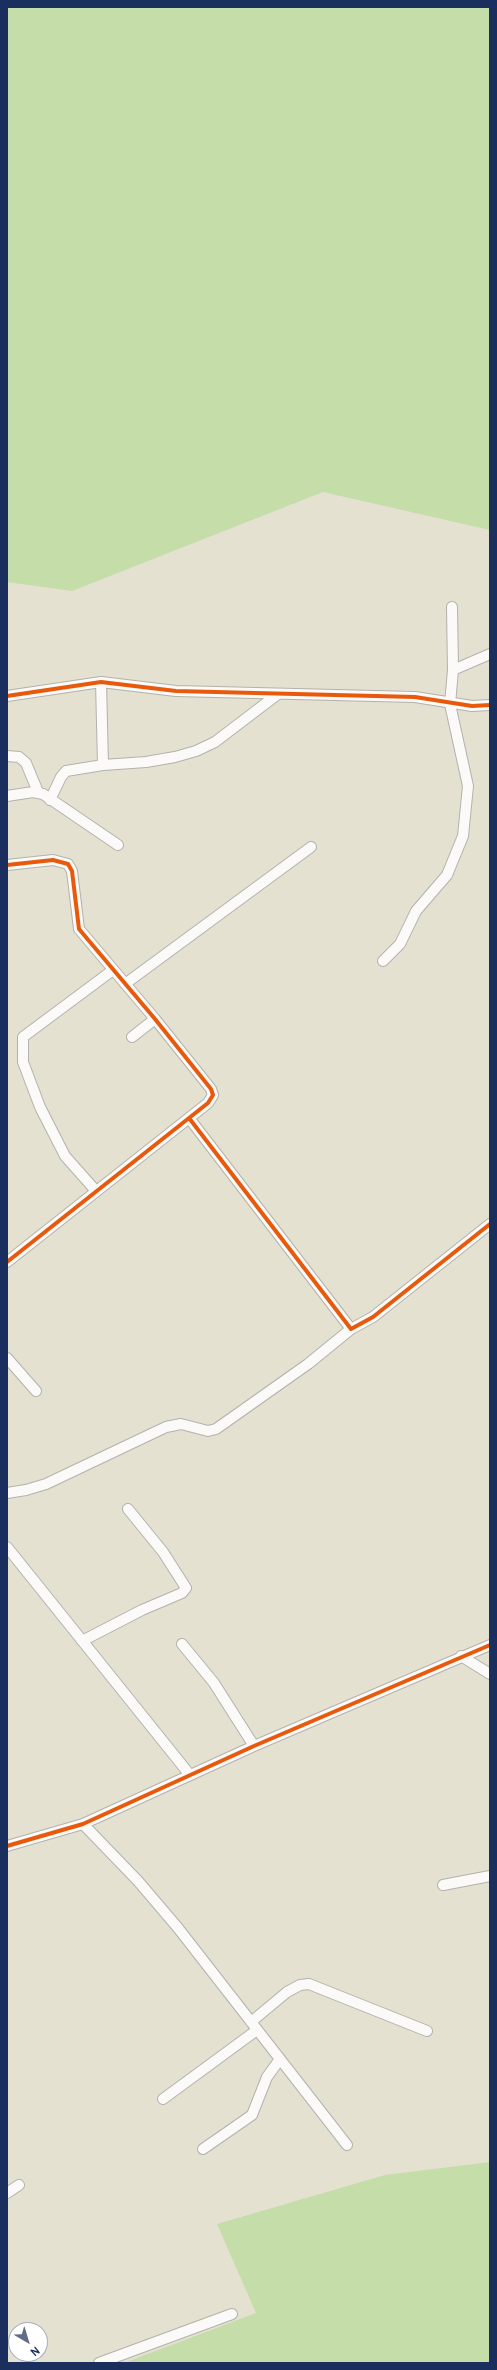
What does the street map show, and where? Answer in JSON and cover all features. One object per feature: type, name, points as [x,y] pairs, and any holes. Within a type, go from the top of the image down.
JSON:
[{"type":"street","points":[[383,961],[400,944],[416,911],[447,875],[463,836],[468,786],[450,704],[453,670],[452,607]]},
{"type":"street","points":[[453,670],[490,654]]},
{"type":"street","points":[[7,696],[101,682],[170,690],[416,697],[450,704],[472,706],[490,705]]},
{"type":"street","points":[[101,682],[102,765]]},
{"type":"street","points":[[50,800],[64,773],[73,769],[102,765],[146,762],[196,751],[215,742],[278,694]]},
{"type":"street","points":[[7,756],[19,757],[26,763],[38,792],[118,845]]},
{"type":"street","points":[[7,796],[38,792]]},
{"type":"street","points":[[125,984],[310,848]]},
{"type":"street","points":[[7,865],[53,860],[68,864],[72,871],[79,929],[155,1019],[211,1089],[213,1095],[208,1103],[7,1262]]},
{"type":"street","points":[[96,1191],[65,1156],[40,1107],[23,1062],[23,1037],[113,970]]},
{"type":"street","points":[[132,1037],[155,1019]]},
{"type":"street","points":[[188,1118],[351,1329]]},
{"type":"street","points":[[7,1493],[26,1490],[46,1484],[166,1427],[181,1424],[208,1431],[216,1430],[308,1364],[351,1329],[373,1317],[490,1224]]},
{"type":"street","points":[[7,1358],[36,1391]]},
{"type":"street","points":[[82,1641],[142,1610],[182,1593],[186,1588],[163,1552],[128,1509]]},
{"type":"street","points":[[7,1547],[190,1775]]},
{"type":"street","points":[[182,1644],[214,1684],[254,1746]]},
{"type":"street","points":[[7,1846],[83,1824],[254,1746],[461,1656],[490,1645]]},
{"type":"street","points":[[461,1656],[490,1674]]},
{"type":"street","points":[[83,1824],[138,1881],[178,1928],[347,2145]]},
{"type":"street","points":[[443,1885],[490,1876]]},
{"type":"street","points":[[163,2099],[254,2026],[287,1992],[300,1985],[309,1984],[427,2031]]},
{"type":"street","points":[[203,2149],[252,2115],[267,2076],[280,2059]]},
{"type":"street","points":[[7,2193],[19,2185]]},
{"type":"street","points":[[99,2363],[232,2314]]},
{"type":"green space","points":[[7,7],[490,7],[490,530],[323,492],[72,591],[7,582]]},
{"type":"green space","points":[[490,2162],[490,2363],[130,2363],[129,2361],[256,2313],[217,2224],[385,2175]]},
{"type":"cycle path","points":[[7,696],[101,682],[176,691],[415,697],[472,706],[490,705]]},
{"type":"cycle path","points":[[7,865],[53,860],[68,864],[72,871],[79,929],[155,1019],[211,1089],[213,1095],[208,1103],[7,1262]]},
{"type":"cycle path","points":[[189,1118],[351,1329],[373,1317],[490,1224]]},
{"type":"cycle path","points":[[7,1846],[83,1824],[254,1746],[490,1645]]}]
